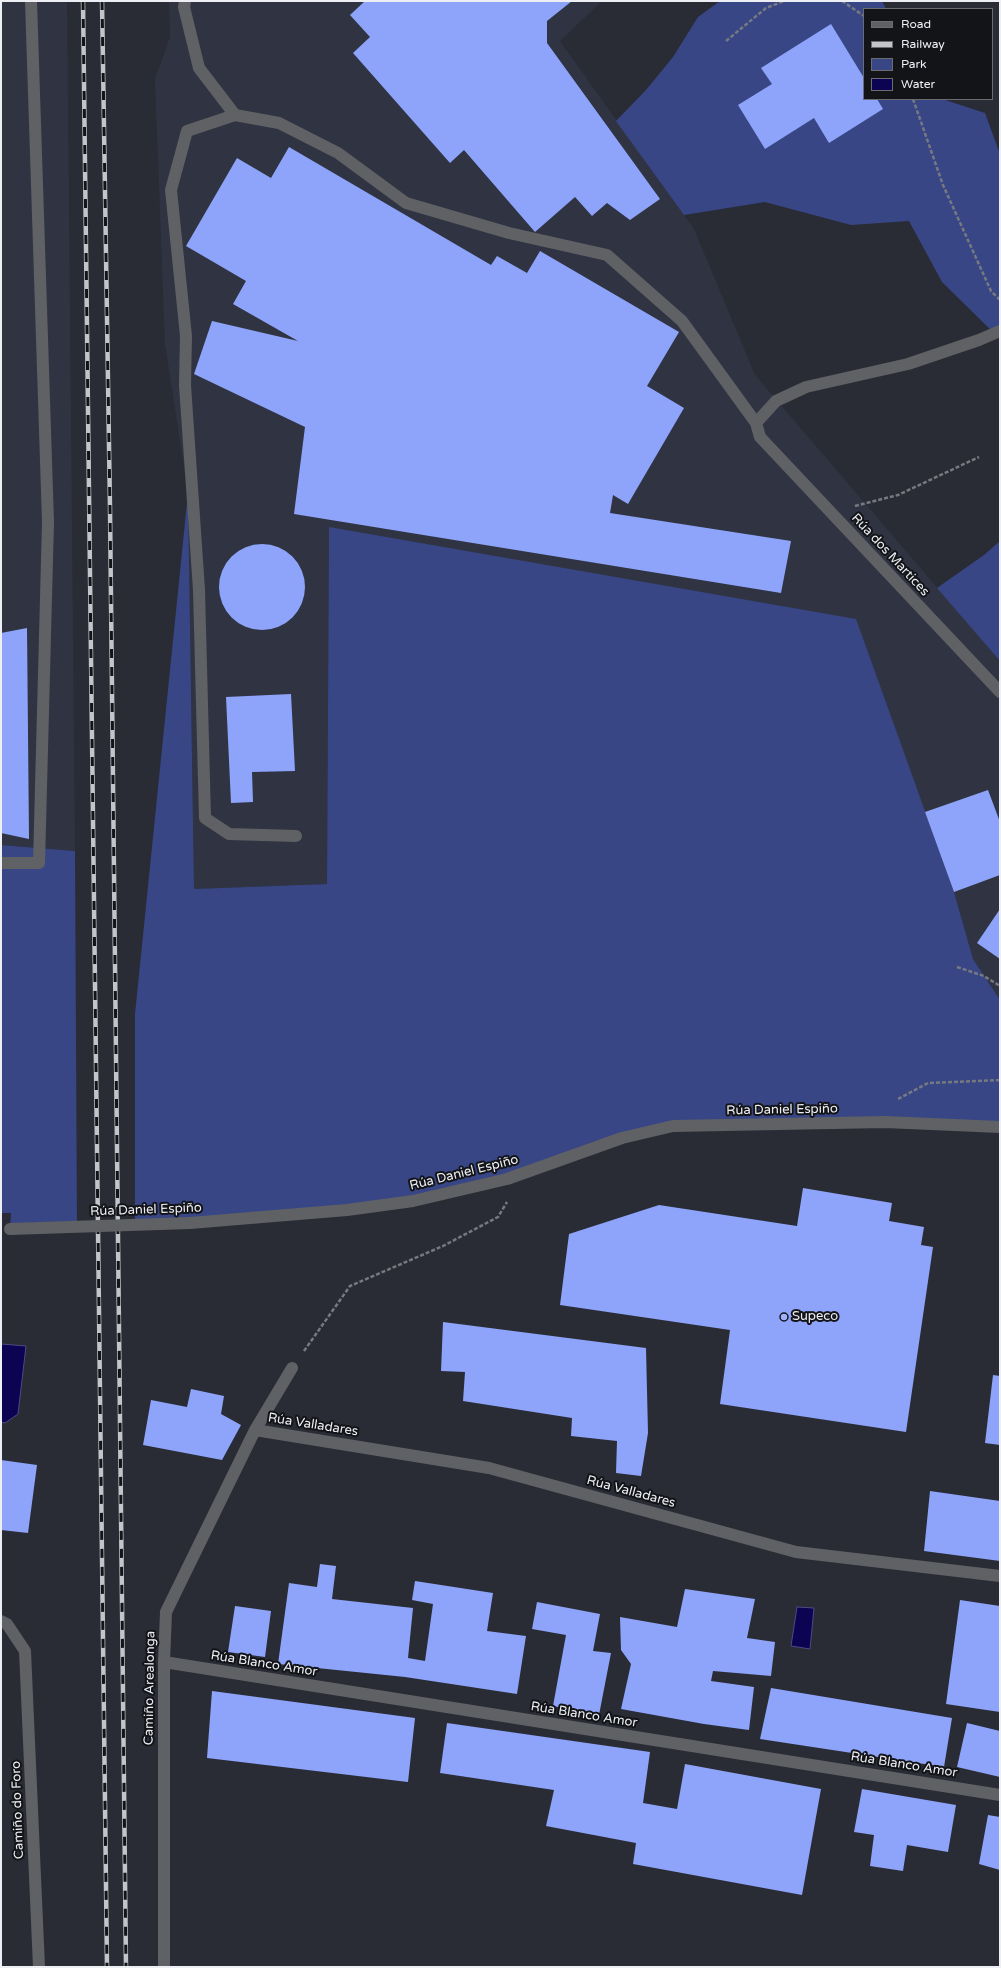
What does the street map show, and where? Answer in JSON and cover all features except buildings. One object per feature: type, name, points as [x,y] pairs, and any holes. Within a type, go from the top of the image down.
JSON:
[{"type":"street","points":[[1,863],[39,862],[48,522],[31,1]]},
{"type":"street","points":[[185,1],[184,7],[199,68],[235,115]]},
{"type":"street","points":[[296,836],[229,834],[205,818],[200,590],[185,385],[186,336],[171,190],[187,131],[235,115],[279,123],[338,153],[406,203],[509,233],[607,255],[682,321],[756,422],[776,401],[806,387],[908,364],[979,340],[1000,331]]},
{"type":"street","name":"Rúa dos Martices","points":[[756,422],[760,436],[1000,692]]},
{"type":"street","name":"Rúa Daniel Espiño","points":[[6,1229],[190,1223],[347,1210],[413,1201],[507,1179],[622,1138],[673,1126],[885,1122],[1000,1127]]},
{"type":"street","points":[[255,1430],[292,1368]]},
{"type":"street","name":"Rúa Valladares","points":[[255,1430],[490,1468],[796,1552],[1000,1576]]},
{"type":"street","name":"Camiño Arealonga","points":[[164,1967],[164,1662],[166,1612],[255,1430]]},
{"type":"street","name":"Camiño do Foro","points":[[1,1621],[7,1624],[26,1651],[39,1967]]},
{"type":"street","name":"Rúa Blanco Amor","points":[[164,1662],[1000,1795]]},
{"type":"path","points":[[726,41],[766,8],[784,1]]},
{"type":"path","points":[[842,1],[863,15]]},
{"type":"path","points":[[913,100],[943,185],[991,291],[1000,300]]},
{"type":"path","points":[[819,500],[853,507],[898,495],[979,457]]},
{"type":"path","points":[[957,967],[984,976],[1000,986]]},
{"type":"path","points":[[885,1122],[897,1100],[928,1083],[1000,1080]]},
{"type":"path","points":[[292,1368],[350,1286],[443,1246],[498,1217],[509,1200]]},
{"type":"shaded area","points":[[1,1],[67,1],[75,851],[1,845]]},
{"type":"shaded area","points":[[169,1],[602,1],[560,41],[694,229],[755,375],[1000,661],[1000,1000],[973,959],[954,892],[925,812],[329,527],[327,884],[194,889],[188,493],[165,344],[155,79],[170,37]]},
{"type":"green space","points":[[720,1],[882,1],[886,8],[863,8],[863,100],[945,100],[985,113],[1000,154],[1000,339],[942,282],[909,221],[851,225],[765,202],[684,215],[616,121],[646,90],[673,57],[698,17]]},
{"type":"green space","points":[[188,493],[194,889],[327,884],[329,527],[856,619],[954,892],[973,959],[1000,1000],[1000,1125],[673,1126],[507,1179],[413,1201],[135,1225],[135,1014]]},
{"type":"green space","points":[[1000,541],[1000,661],[937,588],[984,555]]},
{"type":"green space","points":[[1,845],[75,851],[77,1227],[10,1229],[11,1213],[1,1213]]},
{"type":"water","points":[[1,1344],[26,1346],[18,1414],[5,1423],[1,1422]]},
{"type":"water","points":[[797,1607],[814,1608],[810,1649],[791,1646]]},
{"type":"railway","points":[[83,1],[107,1967]]},
{"type":"railway","points":[[102,1],[110,508],[126,1967]]},
{"type":"place","name":"Supeco","points":[[784,1317]]}]
